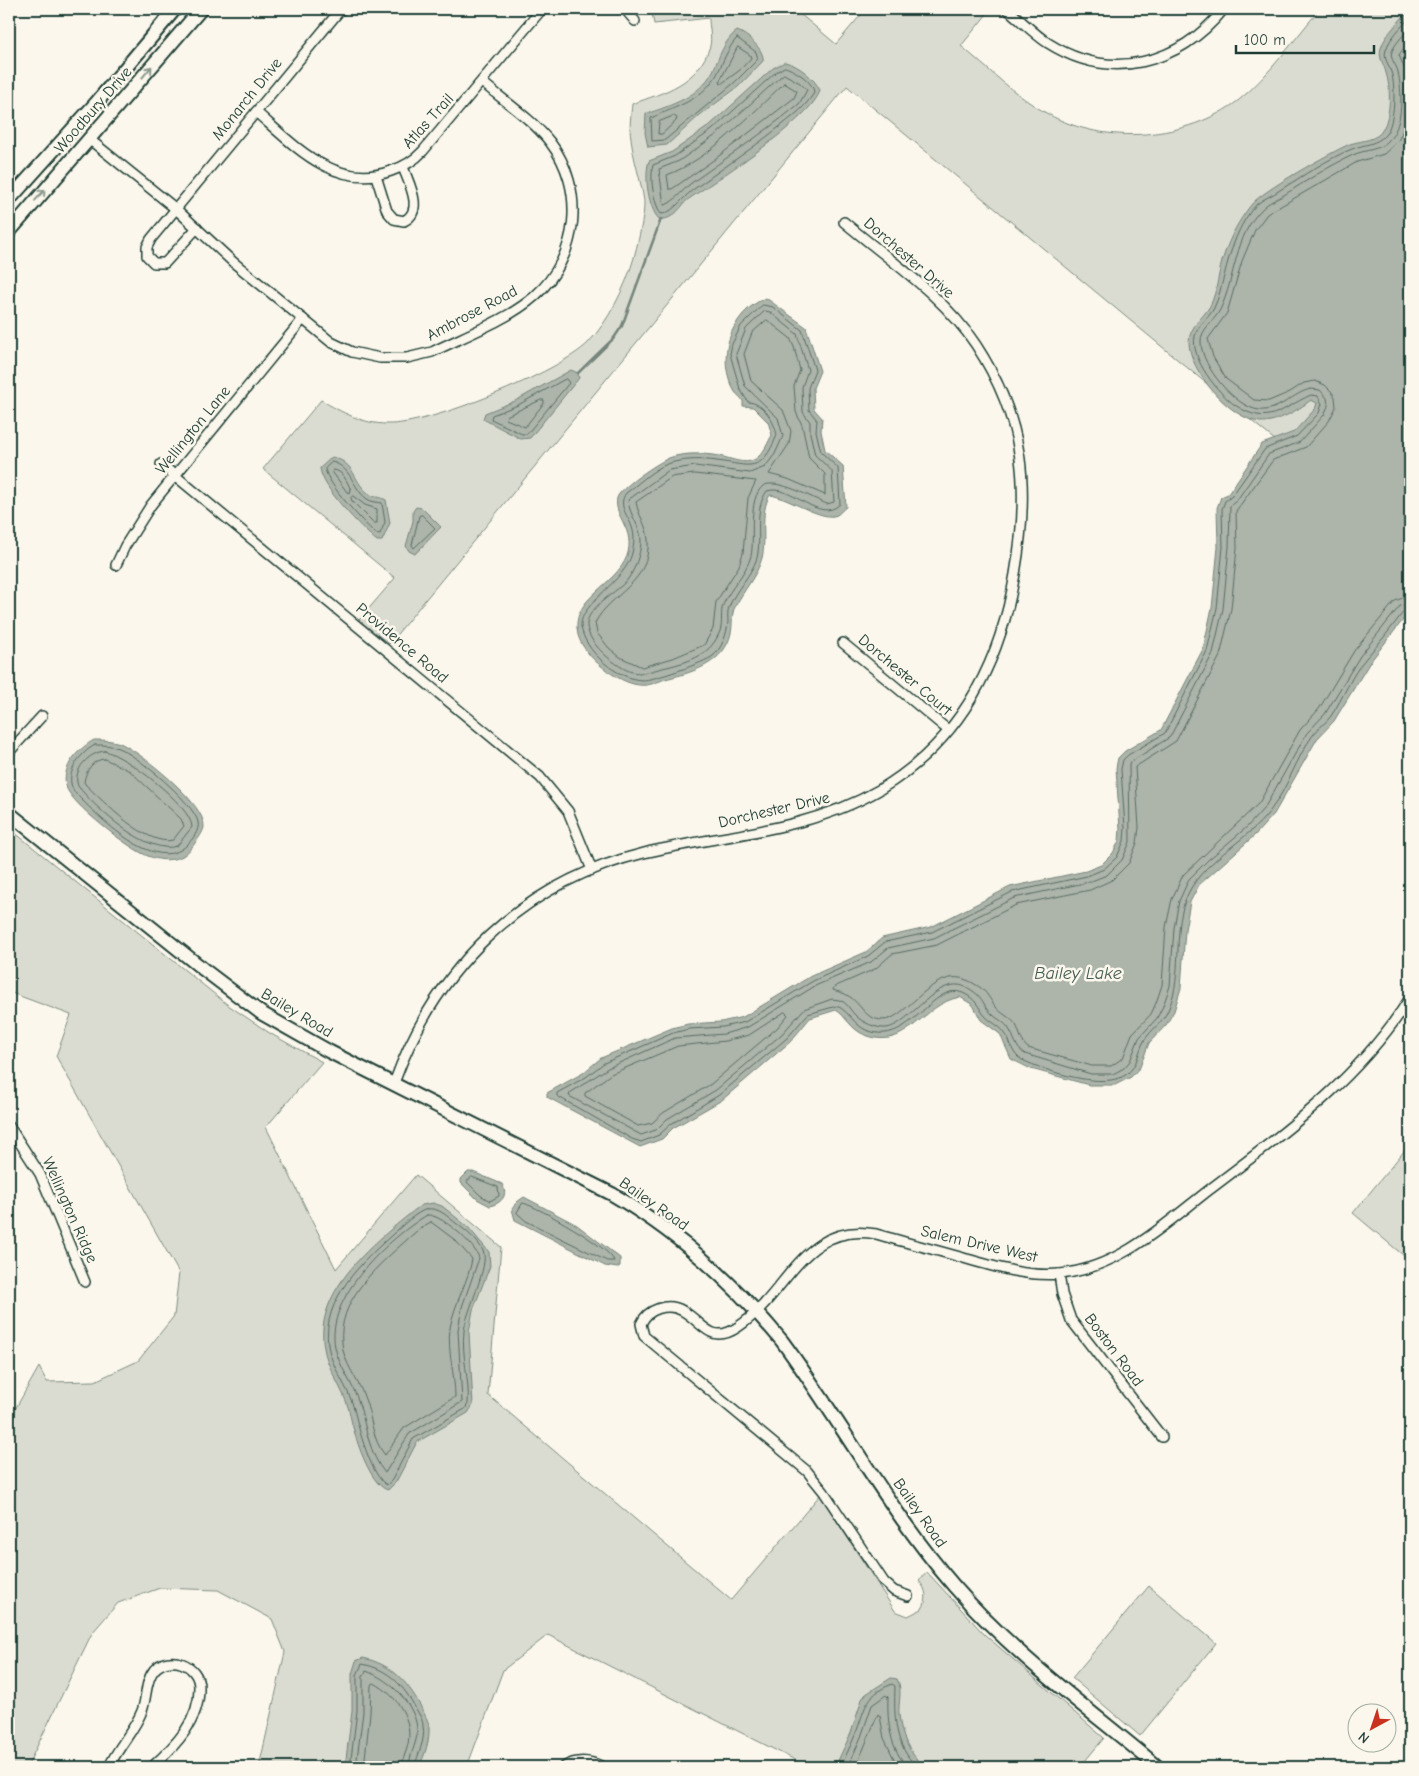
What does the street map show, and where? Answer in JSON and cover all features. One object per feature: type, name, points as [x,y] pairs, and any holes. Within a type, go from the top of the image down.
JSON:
[{"type":"main road","name":"Woodbury Drive","points":[[9,200],[175,9]]},
{"type":"main road","name":"Woodbury Drive","points":[[9,232],[200,9]]},
{"type":"main road","name":"Bailey Road","points":[[9,812],[243,1000],[311,1042],[571,1171],[627,1203],[698,1256],[756,1311],[795,1359],[921,1545],[955,1587],[1006,1639],[1158,1767]]},
{"type":"street","name":"Monarch Drive","points":[[197,228],[170,260],[160,264],[150,259],[147,252],[148,243],[341,9]]},
{"type":"street","name":"Atlas Trail","points":[[256,112],[319,164],[341,173],[376,176],[403,167],[423,151],[542,9]]},
{"type":"street","points":[[625,9],[635,21]]},
{"type":"street","points":[[1007,9],[1048,43],[1069,54],[1087,60],[1116,64],[1144,62],[1171,53],[1190,43],[1224,9]]},
{"type":"street","name":"Ambrose Road","points":[[89,139],[176,209],[233,262],[331,342],[352,352],[393,359],[418,356],[432,352],[518,309],[535,296],[551,278],[564,256],[572,229],[573,200],[567,171],[560,157],[539,130],[482,82]]},
{"type":"street","points":[[376,176],[387,211],[394,219],[404,220],[412,216],[415,207],[403,167]]},
{"type":"street","name":"Dorchester Drive","points":[[394,1083],[403,1057],[428,1008],[450,977],[489,934],[527,904],[553,888],[592,870],[644,853],[783,826],[845,808],[881,788],[911,768],[963,712],[985,676],[998,644],[1011,600],[1021,541],[1024,508],[1021,464],[1014,427],[992,373],[974,343],[954,317],[935,297],[844,222]]},
{"type":"street","name":"Wellington Lane","points":[[116,565],[139,522],[303,319]]},
{"type":"street","name":"Providence Road","points":[[160,464],[540,777],[568,811],[592,870]]},
{"type":"street","name":"Dorchester Court","points":[[843,643],[948,730]]},
{"type":"street","points":[[9,752],[42,716]]},
{"type":"street","name":"Salem Drive West","points":[[908,1596],[894,1592],[884,1582],[811,1475],[646,1338],[641,1330],[643,1321],[655,1310],[674,1307],[686,1313],[704,1330],[718,1334],[739,1327],[810,1251],[825,1240],[851,1231],[876,1234],[1024,1273],[1059,1274],[1103,1263],[1132,1248],[1300,1121],[1360,1065],[1386,1034],[1410,998]]},
{"type":"street","name":"Wellington Ridge","points":[[9,1126],[40,1174],[85,1282]]},
{"type":"street","name":"Boston Road","points":[[1059,1274],[1062,1294],[1071,1320],[1162,1437]]},
{"type":"street","points":[[109,1767],[136,1725],[154,1670],[162,1664],[172,1662],[183,1663],[191,1669],[200,1685],[195,1709],[187,1728],[174,1747],[152,1767]]},
{"type":"street","points":[[564,1767],[577,1761],[587,1761],[603,1767]]},
{"type":"shaded area","points":[[690,9],[794,9],[836,44],[866,9],[991,9],[961,46],[1013,91],[1048,114],[1070,124],[1095,131],[1145,134],[1195,124],[1239,100],[1261,80],[1320,9],[1410,9],[1410,552],[847,86],[389,644],[359,620],[395,578],[263,469],[321,400],[361,420],[387,424],[406,422],[461,407],[522,382],[573,355],[588,343],[609,315],[621,293],[639,240],[644,201],[630,134],[632,104],[679,85],[689,78],[705,59],[710,46],[709,18],[654,24],[652,13]]},
{"type":"shaded area","points":[[9,828],[228,1005],[271,1034],[322,1062],[266,1127],[336,1269],[416,1175],[501,1247],[488,1395],[731,1600],[820,1495],[895,1611],[908,1616],[922,1609],[926,1595],[919,1581],[927,1572],[984,1634],[1104,1738],[1080,1767],[801,1767],[803,1764],[548,1635],[503,1670],[467,1767],[259,1767],[285,1652],[272,1619],[218,1590],[160,1588],[118,1603],[92,1633],[27,1767],[9,1767],[9,1420],[39,1367],[47,1382],[95,1381],[138,1361],[174,1316],[179,1273],[56,1056],[71,1015],[9,992]]},
{"type":"shaded area","points":[[1410,1144],[1410,1261],[1353,1213]]},
{"type":"shaded area","points":[[1149,1586],[1216,1643],[1140,1736],[1072,1678]]},
{"type":"water","name":"Bailey Lake","points":[[1410,9],[1410,611],[1370,662],[1334,721],[1317,739],[1274,814],[1255,835],[1199,885],[1190,902],[1185,930],[1181,988],[1174,1011],[1166,1025],[1149,1043],[1140,1067],[1131,1077],[1115,1085],[1089,1085],[1031,1069],[1011,1059],[1000,1034],[981,1020],[973,1005],[960,997],[946,1001],[904,1032],[880,1039],[860,1032],[836,1010],[810,1018],[790,1042],[722,1100],[673,1128],[662,1139],[640,1147],[547,1097],[547,1093],[583,1073],[601,1058],[672,1028],[688,1024],[721,1022],[743,1017],[811,976],[866,952],[882,938],[931,927],[1010,887],[1086,871],[1101,865],[1113,853],[1119,841],[1120,829],[1116,768],[1118,758],[1125,751],[1161,730],[1203,649],[1212,608],[1218,547],[1217,508],[1221,497],[1228,494],[1262,444],[1294,432],[1315,409],[1317,403],[1311,400],[1294,412],[1267,422],[1248,419],[1224,403],[1203,379],[1191,353],[1190,336],[1194,326],[1210,306],[1229,242],[1251,205],[1268,191],[1314,163],[1350,144],[1369,140],[1377,136],[1383,129],[1388,116],[1389,94],[1388,79],[1380,52],[1390,32]]},
{"type":"water","points":[[737,31],[746,35],[758,47],[763,61],[738,87],[700,115],[667,145],[648,147],[645,133],[646,114],[693,94],[707,80],[725,44]]},
{"type":"water","points":[[785,62],[801,69],[817,85],[820,90],[814,102],[761,149],[686,201],[671,217],[659,219],[652,207],[648,191],[647,174],[649,161],[672,152],[709,126],[773,68]]},
{"type":"water","points":[[766,298],[806,327],[820,371],[813,388],[814,409],[822,418],[821,431],[825,450],[843,466],[846,507],[837,515],[823,515],[770,495],[765,510],[762,558],[757,571],[734,610],[731,633],[728,643],[722,651],[708,664],[698,669],[652,684],[641,685],[622,680],[610,673],[590,655],[579,639],[577,622],[580,611],[586,602],[613,576],[627,556],[629,538],[618,511],[617,498],[637,478],[675,456],[705,454],[744,462],[754,460],[763,452],[772,435],[768,422],[753,407],[743,406],[743,401],[735,392],[729,379],[726,365],[727,351],[735,325],[743,314]]},
{"type":"water","points":[[571,370],[578,373],[579,378],[530,438],[521,439],[483,419],[485,413],[515,401]]},
{"type":"water","points":[[332,457],[346,463],[368,493],[386,500],[390,523],[382,541],[377,541],[362,527],[327,486],[320,468]]},
{"type":"water","points":[[416,507],[422,508],[441,527],[415,554],[409,551],[406,546],[413,521],[413,511]]},
{"type":"water","points":[[94,740],[117,742],[129,748],[156,767],[195,805],[202,817],[204,827],[192,848],[185,854],[178,858],[163,860],[140,852],[115,836],[89,814],[70,794],[65,779],[69,765],[77,753]]},
{"type":"water","points":[[468,1172],[473,1172],[502,1184],[505,1192],[503,1198],[498,1203],[490,1206],[477,1199],[461,1183],[461,1179]]},
{"type":"water","points":[[524,1197],[577,1225],[620,1258],[620,1266],[617,1268],[605,1266],[515,1220],[512,1209]]},
{"type":"water","points":[[433,1203],[442,1206],[468,1227],[489,1252],[490,1266],[473,1310],[469,1332],[473,1405],[468,1413],[417,1442],[396,1482],[388,1490],[377,1482],[363,1458],[349,1409],[326,1355],[323,1327],[328,1306],[351,1268],[367,1251],[416,1209],[422,1205]]},
{"type":"water","points":[[363,1658],[390,1669],[410,1688],[420,1705],[428,1721],[429,1737],[419,1767],[345,1767],[352,1711],[352,1674],[356,1661]]},
{"type":"water","points":[[891,1678],[897,1679],[900,1687],[899,1714],[904,1737],[914,1756],[924,1767],[835,1767],[851,1733],[862,1699],[866,1694]]},
{"type":"waterway","points":[[578,373],[614,338],[622,326],[661,219]]}]
